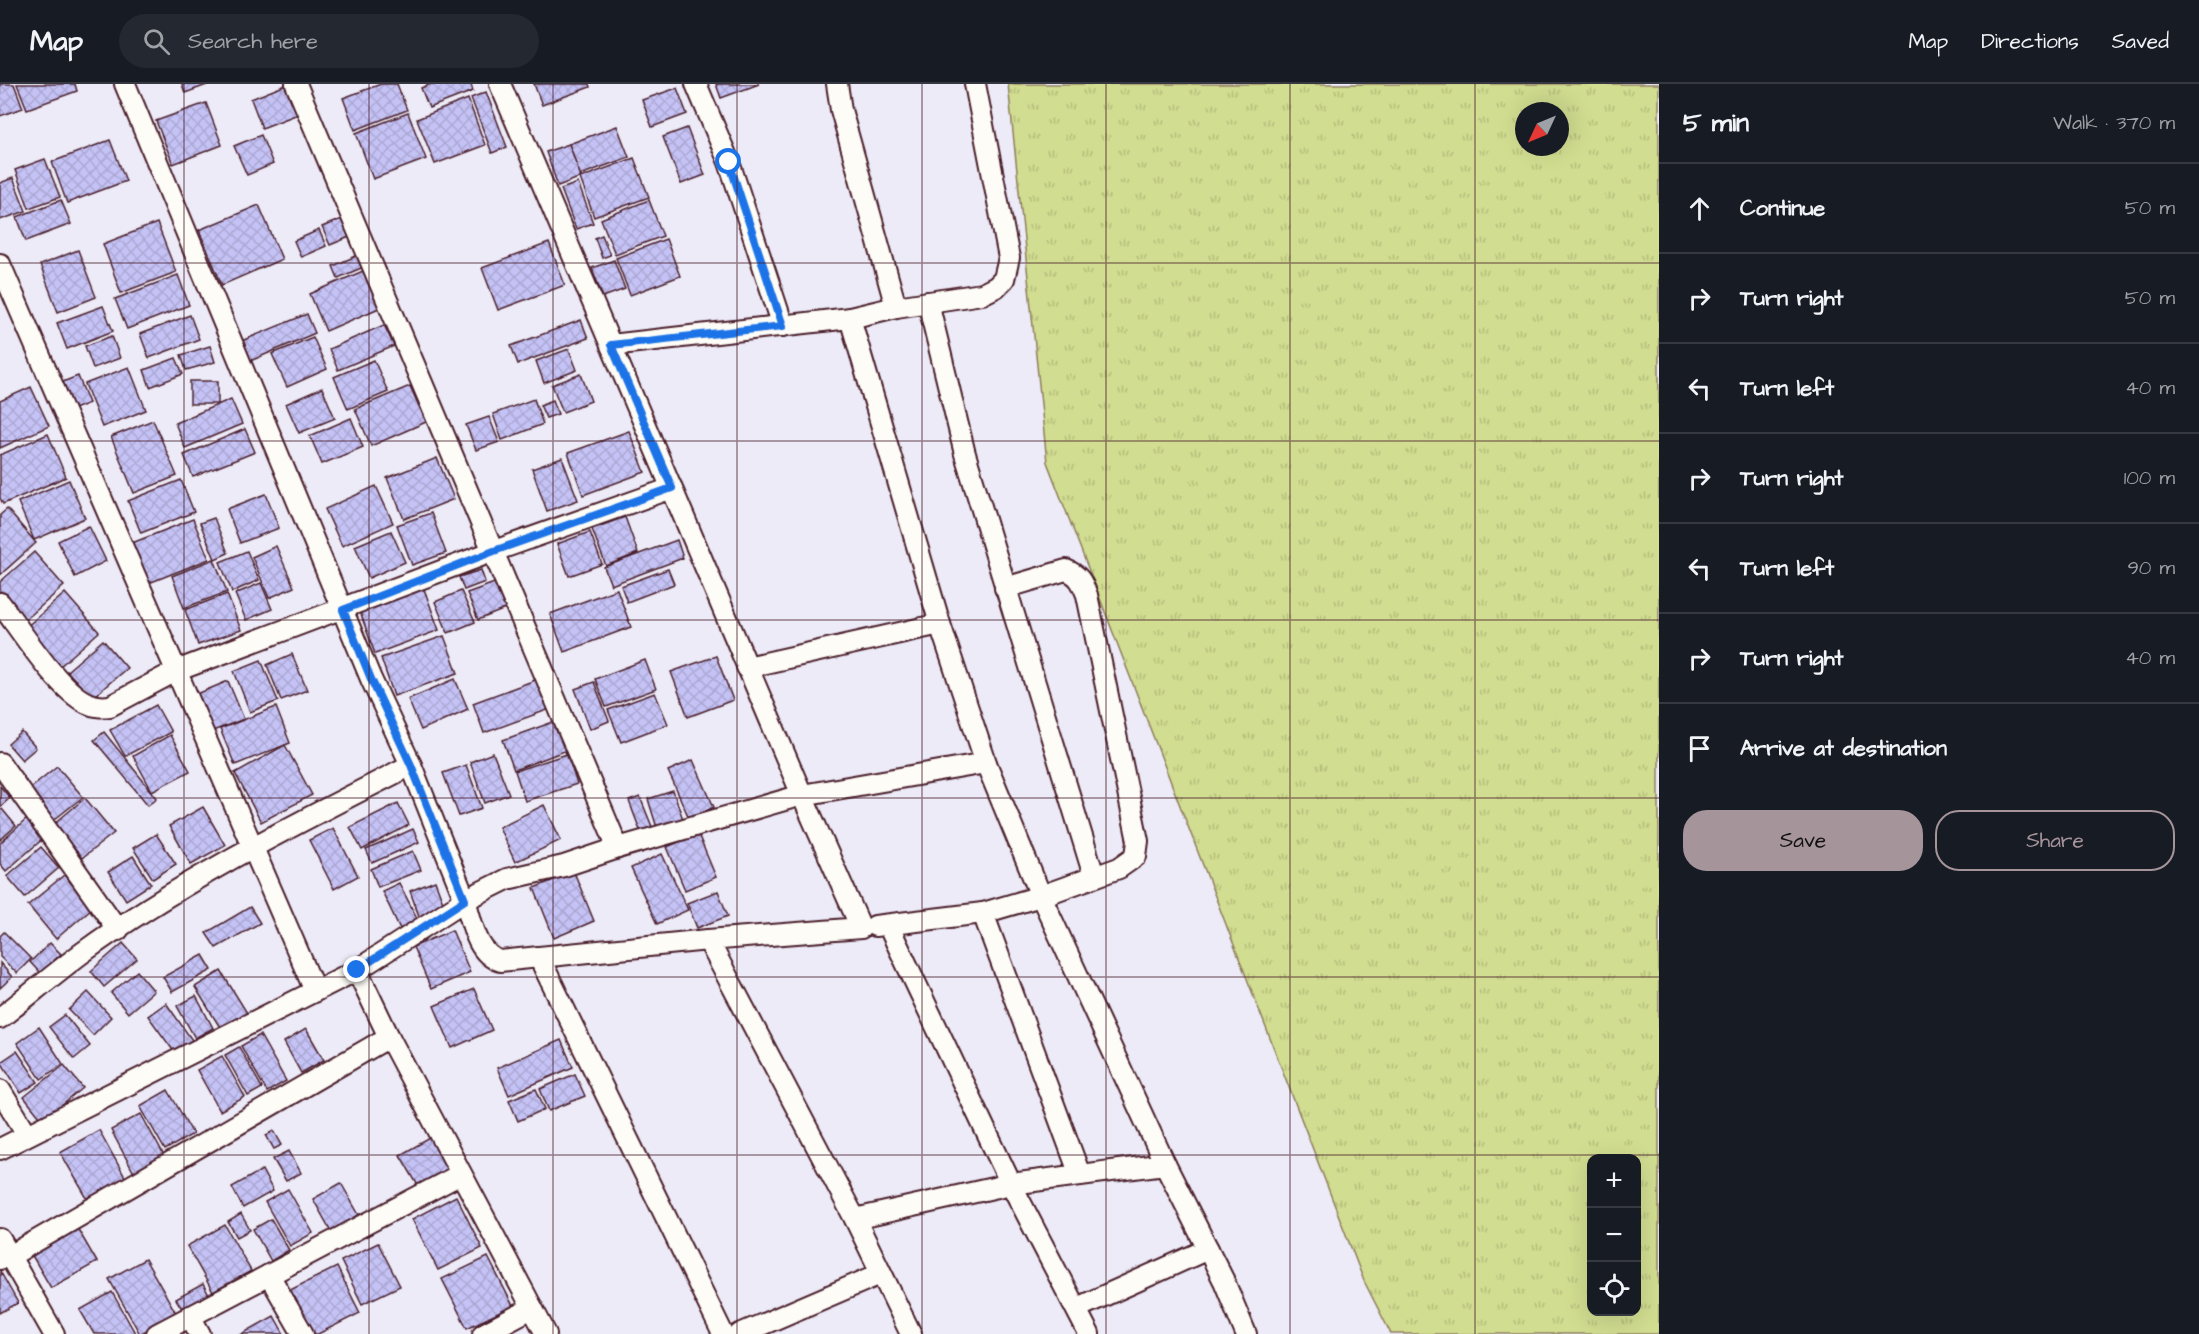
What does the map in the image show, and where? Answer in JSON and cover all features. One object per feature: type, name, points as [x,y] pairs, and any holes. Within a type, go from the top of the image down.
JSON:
[{"type":"street","points":[[124,84],[371,679],[411,765],[481,946],[493,959],[500,961],[708,940],[861,928],[983,913],[1041,896],[1130,862],[1136,856],[1138,841],[1087,595],[1082,581],[1075,574],[1066,570],[1005,588]]},
{"type":"street","points":[[296,84],[618,848]]},
{"type":"street","points":[[500,84],[747,667],[861,928]]},
{"type":"street","points":[[696,84],[729,162],[783,326]]},
{"type":"street","points":[[837,84],[841,111],[896,307]]},
{"type":"street","points":[[611,345],[850,318],[896,307],[982,294],[996,287],[1004,279],[1008,270],[1009,258],[975,84]]},
{"type":"street","points":[[0,264],[315,991]]},
{"type":"street","points":[[928,302],[965,453],[1094,876]]},
{"type":"street","points":[[850,318],[940,624],[986,763],[1041,896],[1246,1334]]},
{"type":"street","points":[[0,603],[56,677],[85,702],[99,707],[110,706],[176,671],[343,610],[494,551],[672,488]]},
{"type":"street","points":[[747,667],[940,624]]},
{"type":"street","points":[[0,763],[117,930]]},
{"type":"street","points":[[0,1149],[357,970],[465,900],[507,879],[564,866],[618,848],[802,795],[986,763]]},
{"type":"street","points":[[0,1018],[83,953],[200,877],[411,765]]},
{"type":"street","points":[[983,913],[1080,1175]]},
{"type":"street","points":[[888,925],[1011,1184],[1089,1334]]},
{"type":"street","points":[[708,940],[855,1219],[911,1334]]},
{"type":"street","points":[[539,957],[723,1334]]},
{"type":"street","points":[[357,970],[389,1037],[546,1334]]},
{"type":"street","points":[[5,1258],[389,1037]]},
{"type":"street","points":[[0,1090],[27,1134]]},
{"type":"street","points":[[855,1219],[1011,1184],[1165,1164]]},
{"type":"street","points":[[157,1334],[461,1174]]},
{"type":"street","points":[[0,1239],[5,1258],[54,1334]]},
{"type":"street","points":[[1077,1308],[1208,1249]]},
{"type":"street","points":[[740,1334],[880,1274]]},
{"type":"street","points":[[269,1275],[303,1334]]},
{"type":"street","points":[[483,1334],[532,1308]]},
{"type":"street","points":[[190,1316],[200,1334]]},
{"type":"green space","points":[[1008,84],[1659,84],[1659,1334],[1391,1334],[1364,1281],[1047,462]]},
{"type":"building","points":[[0,84],[14,84],[23,108],[0,116]]},
{"type":"building","points":[[17,84],[75,84],[77,91],[27,109]]},
{"type":"building","points":[[182,84],[207,84],[207,85],[185,93]]},
{"type":"building","points":[[381,84],[397,84],[407,110],[355,130],[343,98]]},
{"type":"building","points":[[431,84],[471,84],[473,91],[429,108],[421,88]]},
{"type":"building","points":[[534,84],[589,84],[590,87],[542,105]]},
{"type":"building","points":[[716,84],[759,84],[721,98]]},
{"type":"building","points":[[286,85],[298,114],[262,128],[251,99]]},
{"type":"building","points":[[677,88],[687,114],[652,127],[642,100]]},
{"type":"building","points":[[486,92],[507,147],[492,153],[471,98]]},
{"type":"building","points":[[468,99],[485,145],[435,164],[417,119]]},
{"type":"building","points":[[206,103],[222,145],[173,164],[156,121]]},
{"type":"building","points":[[408,113],[426,159],[373,179],[356,133]]},
{"type":"building","points":[[617,126],[629,157],[580,175],[569,144]]},
{"type":"building","points":[[687,128],[705,175],[681,184],[663,137]]},
{"type":"building","points":[[261,135],[273,164],[247,175],[234,146]]},
{"type":"building","points":[[110,140],[126,181],[67,203],[52,162]]},
{"type":"building","points":[[569,144],[581,177],[558,186],[546,152]]},
{"type":"building","points":[[634,158],[649,197],[594,217],[580,178]]},
{"type":"building","points":[[45,159],[60,197],[29,208],[15,170]]},
{"type":"building","points":[[13,178],[26,211],[0,220],[0,183]]},
{"type":"building","points":[[578,183],[593,223],[576,229],[561,189]]},
{"type":"building","points":[[61,200],[71,224],[26,241],[17,217]]},
{"type":"building","points":[[649,200],[663,236],[615,254],[601,219]]},
{"type":"building","points":[[259,205],[282,259],[222,285],[199,230]]},
{"type":"building","points":[[344,218],[352,236],[330,245],[322,227]]},
{"type":"building","points":[[157,223],[176,272],[121,293],[103,244]]},
{"type":"building","points":[[319,230],[326,246],[301,257],[294,241]]},
{"type":"building","points":[[602,235],[610,255],[602,258],[595,238]]},
{"type":"building","points":[[666,239],[680,276],[630,295],[616,258]]},
{"type":"building","points":[[549,243],[565,285],[498,310],[482,268]]},
{"type":"building","points":[[78,250],[96,297],[58,312],[40,265]]},
{"type":"building","points":[[363,253],[368,265],[338,278],[333,266]]},
{"type":"building","points":[[614,260],[625,289],[603,297],[592,268]]},
{"type":"building","points":[[363,271],[379,308],[326,331],[310,294]]},
{"type":"building","points":[[178,275],[189,305],[127,329],[115,299]]},
{"type":"building","points":[[103,306],[113,331],[67,349],[57,323]]},
{"type":"building","points":[[307,314],[315,333],[248,362],[239,342]]},
{"type":"building","points":[[190,315],[199,339],[149,358],[140,334]]},
{"type":"building","points":[[581,320],[588,338],[518,364],[511,346]]},
{"type":"building","points":[[384,325],[394,346],[338,370],[329,349]]},
{"type":"building","points":[[112,336],[120,358],[93,368],[85,346]]},
{"type":"building","points":[[313,337],[327,369],[287,387],[272,354]]},
{"type":"building","points":[[210,346],[215,362],[186,370],[181,355]]},
{"type":"building","points":[[569,349],[577,370],[544,383],[536,361]]},
{"type":"building","points":[[176,358],[183,374],[150,387],[144,370]]},
{"type":"building","points":[[374,360],[388,392],[348,409],[334,377]]},
{"type":"building","points":[[129,367],[146,410],[102,427],[85,384]]},
{"type":"building","points":[[581,374],[591,401],[563,412],[552,385]]},
{"type":"building","points":[[78,376],[89,403],[71,410],[60,383]]},
{"type":"building","points":[[190,381],[218,381],[218,404],[190,404]]},
{"type":"building","points":[[410,386],[426,422],[371,446],[355,409]]},
{"type":"building","points":[[31,387],[49,426],[0,448],[0,401]]},
{"type":"building","points":[[322,388],[335,418],[299,433],[286,404]]},
{"type":"building","points":[[231,399],[242,424],[185,448],[175,423]]},
{"type":"building","points":[[534,399],[543,424],[502,440],[493,414]]},
{"type":"building","points":[[553,400],[558,414],[546,418],[540,405]]},
{"type":"building","points":[[489,417],[499,442],[476,450],[466,425]]},
{"type":"building","points":[[351,418],[363,447],[322,464],[310,436]]},
{"type":"building","points":[[153,420],[177,476],[134,493],[111,437]]},
{"type":"building","points":[[245,429],[255,452],[193,477],[184,455]]},
{"type":"building","points":[[629,431],[645,472],[583,495],[568,453]]},
{"type":"building","points":[[48,434],[66,477],[3,504],[0,498],[0,455]]},
{"type":"building","points":[[437,458],[454,499],[404,519],[387,478]]},
{"type":"building","points":[[562,458],[578,500],[547,511],[532,469]]},
{"type":"building","points":[[69,480],[85,518],[34,540],[18,502]]},
{"type":"building","points":[[181,480],[194,512],[141,533],[128,501]]},
{"type":"building","points":[[376,486],[393,523],[342,546],[325,509]]},
{"type":"building","points":[[266,494],[279,528],[240,543],[227,509]]},
{"type":"building","points":[[7,509],[36,543],[0,575],[0,515]]},
{"type":"building","points":[[431,513],[446,553],[412,565],[397,525]]},
{"type":"building","points":[[625,517],[638,553],[606,566],[592,529]]},
{"type":"building","points":[[214,518],[228,553],[215,559],[200,523]]},
{"type":"building","points":[[193,519],[209,559],[144,585],[127,545]]},
{"type":"building","points":[[89,526],[106,561],[75,577],[58,541]]},
{"type":"building","points":[[391,531],[405,562],[369,578],[355,546]]},
{"type":"building","points":[[590,532],[602,564],[569,576],[557,544]]},
{"type":"building","points":[[677,540],[683,558],[611,585],[604,567]]},
{"type":"building","points":[[276,546],[294,587],[269,598],[252,557]]},
{"type":"building","points":[[247,551],[259,580],[232,592],[220,562]]},
{"type":"building","points":[[34,552],[64,586],[23,622],[0,596],[0,582]]},
{"type":"building","points":[[214,559],[227,592],[184,608],[172,576]]},
{"type":"building","points":[[668,569],[674,584],[627,602],[621,586]]},
{"type":"building","points":[[481,570],[485,582],[464,590],[459,577]]},
{"type":"building","points":[[500,581],[510,607],[478,620],[467,593]]},
{"type":"building","points":[[261,583],[272,609],[246,620],[235,594]]},
{"type":"building","points":[[424,589],[439,630],[375,654],[360,612]]},
{"type":"building","points":[[617,589],[631,627],[564,652],[550,614]]},
{"type":"building","points":[[461,591],[475,622],[448,633],[435,602]]},
{"type":"building","points":[[65,593],[99,632],[58,668],[24,629]]},
{"type":"building","points":[[227,594],[241,630],[198,645],[185,610]]},
{"type":"building","points":[[444,636],[458,673],[394,696],[381,658]]},
{"type":"building","points":[[103,640],[127,668],[92,698],[67,671]]},
{"type":"building","points":[[292,654],[307,690],[281,700],[267,665]]},
{"type":"building","points":[[716,656],[733,700],[688,717],[671,672]]},
{"type":"building","points":[[261,660],[278,701],[250,712],[234,671]]},
{"type":"building","points":[[645,660],[656,689],[606,707],[595,679]]},
{"type":"building","points":[[455,679],[468,709],[421,730],[408,699]]},
{"type":"building","points":[[538,679],[550,709],[484,733],[473,703]]},
{"type":"building","points":[[228,681],[244,719],[205,734],[190,697]]},
{"type":"building","points":[[594,682],[609,721],[590,729],[575,689]]},
{"type":"building","points":[[655,693],[668,724],[621,742],[608,710]]},
{"type":"building","points":[[156,705],[171,732],[125,756],[110,730]]},
{"type":"building","points":[[276,707],[290,743],[235,765],[220,729]]},
{"type":"building","points":[[556,721],[567,750],[514,770],[503,740]]},
{"type":"building","points":[[22,732],[36,748],[22,760],[8,744]]},
{"type":"building","points":[[104,732],[157,798],[148,805],[94,740]]},
{"type":"building","points":[[170,735],[190,771],[152,791],[133,756]]},
{"type":"building","points":[[285,745],[312,795],[261,822],[235,773]]},
{"type":"building","points":[[493,753],[509,794],[485,803],[470,762]]},
{"type":"building","points":[[567,754],[577,784],[525,801],[515,771]]},
{"type":"building","points":[[693,760],[714,807],[689,818],[668,771]]},
{"type":"building","points":[[466,765],[482,808],[459,816],[443,773]]},
{"type":"building","points":[[57,766],[83,797],[50,823],[25,792]]},
{"type":"building","points":[[0,786],[10,798],[0,807]]},
{"type":"building","points":[[673,791],[684,822],[658,831],[648,799]]},
{"type":"building","points":[[640,797],[655,834],[643,838],[629,801]]},
{"type":"building","points":[[85,798],[114,833],[82,858],[54,824]]},
{"type":"building","points":[[398,803],[409,825],[362,850],[350,827]]},
{"type":"building","points":[[544,805],[561,840],[515,862],[499,827]]},
{"type":"building","points":[[203,807],[225,845],[191,864],[169,826]]},
{"type":"building","points":[[2,809],[16,826],[0,840],[0,811]]},
{"type":"building","points":[[28,818],[45,837],[6,871],[0,864],[0,843]]},
{"type":"building","points":[[333,828],[358,876],[334,889],[309,840]]},
{"type":"building","points":[[413,829],[419,842],[372,863],[366,850]]},
{"type":"building","points":[[156,834],[176,864],[153,879],[133,848]]},
{"type":"building","points":[[698,834],[716,877],[685,890],[667,847]]},
{"type":"building","points":[[41,847],[59,868],[25,897],[7,876]]},
{"type":"building","points":[[413,851],[421,870],[378,887],[371,869]]},
{"type":"building","points":[[662,854],[688,910],[657,924],[631,868]]},
{"type":"building","points":[[133,856],[151,884],[126,900],[108,872]]},
{"type":"building","points":[[574,872],[594,921],[554,938],[534,888]]},
{"type":"building","points":[[64,875],[92,908],[56,939],[28,905]]},
{"type":"building","points":[[435,881],[446,910],[420,919],[410,891]]},
{"type":"building","points":[[399,883],[419,922],[401,931],[382,891]]},
{"type":"building","points":[[718,891],[728,916],[697,928],[687,903]]},
{"type":"building","points":[[250,907],[260,923],[216,948],[206,933]]},
{"type":"building","points":[[452,930],[470,972],[431,989],[413,947]]},
{"type":"building","points":[[4,932],[31,959],[17,973],[0,957],[0,936]]},
{"type":"building","points":[[50,943],[61,954],[40,973],[30,962]]},
{"type":"building","points":[[123,943],[137,959],[104,987],[91,971]]},
{"type":"building","points":[[203,955],[212,970],[172,992],[163,977]]},
{"type":"building","points":[[0,963],[12,977],[0,988]]},
{"type":"building","points":[[137,971],[154,991],[128,1013],[111,993]]},
{"type":"building","points":[[221,971],[247,1013],[221,1029],[195,987]]},
{"type":"building","points":[[474,989],[492,1030],[452,1048],[434,1006]]},
{"type":"building","points":[[88,992],[111,1017],[93,1035],[69,1010]]},
{"type":"building","points":[[196,996],[213,1028],[195,1038],[177,1006]]},
{"type":"building","points":[[166,1003],[192,1040],[175,1053],[148,1016]]},
{"type":"building","points":[[65,1015],[90,1046],[74,1059],[49,1027]]},
{"type":"building","points":[[39,1027],[63,1064],[41,1079],[17,1043]]},
{"type":"building","points":[[306,1029],[324,1060],[301,1073],[284,1042]]},
{"type":"building","points":[[260,1035],[286,1081],[267,1092],[241,1046]]},
{"type":"building","points":[[561,1040],[573,1067],[509,1095],[497,1068]]},
{"type":"building","points":[[239,1047],[262,1088],[248,1096],[225,1055]]},
{"type":"building","points":[[17,1051],[38,1082],[21,1093],[1,1062]]},
{"type":"building","points":[[222,1056],[245,1097],[220,1111],[197,1070]]},
{"type":"building","points":[[64,1065],[83,1088],[43,1121],[24,1097]]},
{"type":"building","points":[[575,1074],[585,1096],[549,1111],[540,1089]]},
{"type":"building","points":[[536,1089],[545,1109],[518,1121],[509,1100]]},
{"type":"building","points":[[168,1090],[193,1134],[165,1150],[140,1106]]},
{"type":"building","points":[[141,1114],[164,1156],[134,1173],[111,1130]]},
{"type":"building","points":[[99,1130],[126,1179],[88,1200],[60,1152]]},
{"type":"building","points":[[274,1131],[282,1145],[274,1149],[266,1135]]},
{"type":"building","points":[[432,1137],[452,1171],[420,1189],[400,1155]]},
{"type":"building","points":[[289,1151],[301,1173],[286,1181],[273,1159]]},
{"type":"building","points":[[262,1170],[273,1191],[243,1208],[232,1187]]},
{"type":"building","points":[[341,1183],[359,1215],[331,1231],[313,1199]]},
{"type":"building","points":[[288,1189],[313,1233],[290,1246],[265,1202]]},
{"type":"building","points":[[456,1196],[482,1248],[438,1270],[412,1219]]},
{"type":"building","points":[[241,1214],[250,1230],[237,1237],[228,1222]]},
{"type":"building","points":[[271,1219],[289,1250],[271,1261],[253,1229]]},
{"type":"building","points":[[225,1225],[251,1271],[213,1292],[187,1246]]},
{"type":"building","points":[[76,1226],[97,1262],[51,1288],[30,1252]]},
{"type":"building","points":[[378,1243],[400,1286],[362,1304],[341,1261]]},
{"type":"building","points":[[488,1257],[513,1306],[467,1328],[442,1279]]},
{"type":"building","points":[[145,1259],[176,1313],[140,1334],[109,1279]]},
{"type":"building","points":[[337,1267],[360,1313],[318,1334],[309,1334],[288,1291]]},
{"type":"building","points":[[0,1271],[18,1303],[0,1313]]},
{"type":"building","points":[[203,1284],[210,1297],[184,1312],[176,1299]]},
{"type":"building","points":[[112,1292],[135,1333],[94,1334],[80,1310]]},
{"type":"building","points":[[274,1316],[284,1334],[242,1334]]},
{"type":"route","points":[[357,970],[465,900],[411,765],[371,679],[343,610],[494,551],[672,488],[611,345],[783,326],[729,162]]}]
